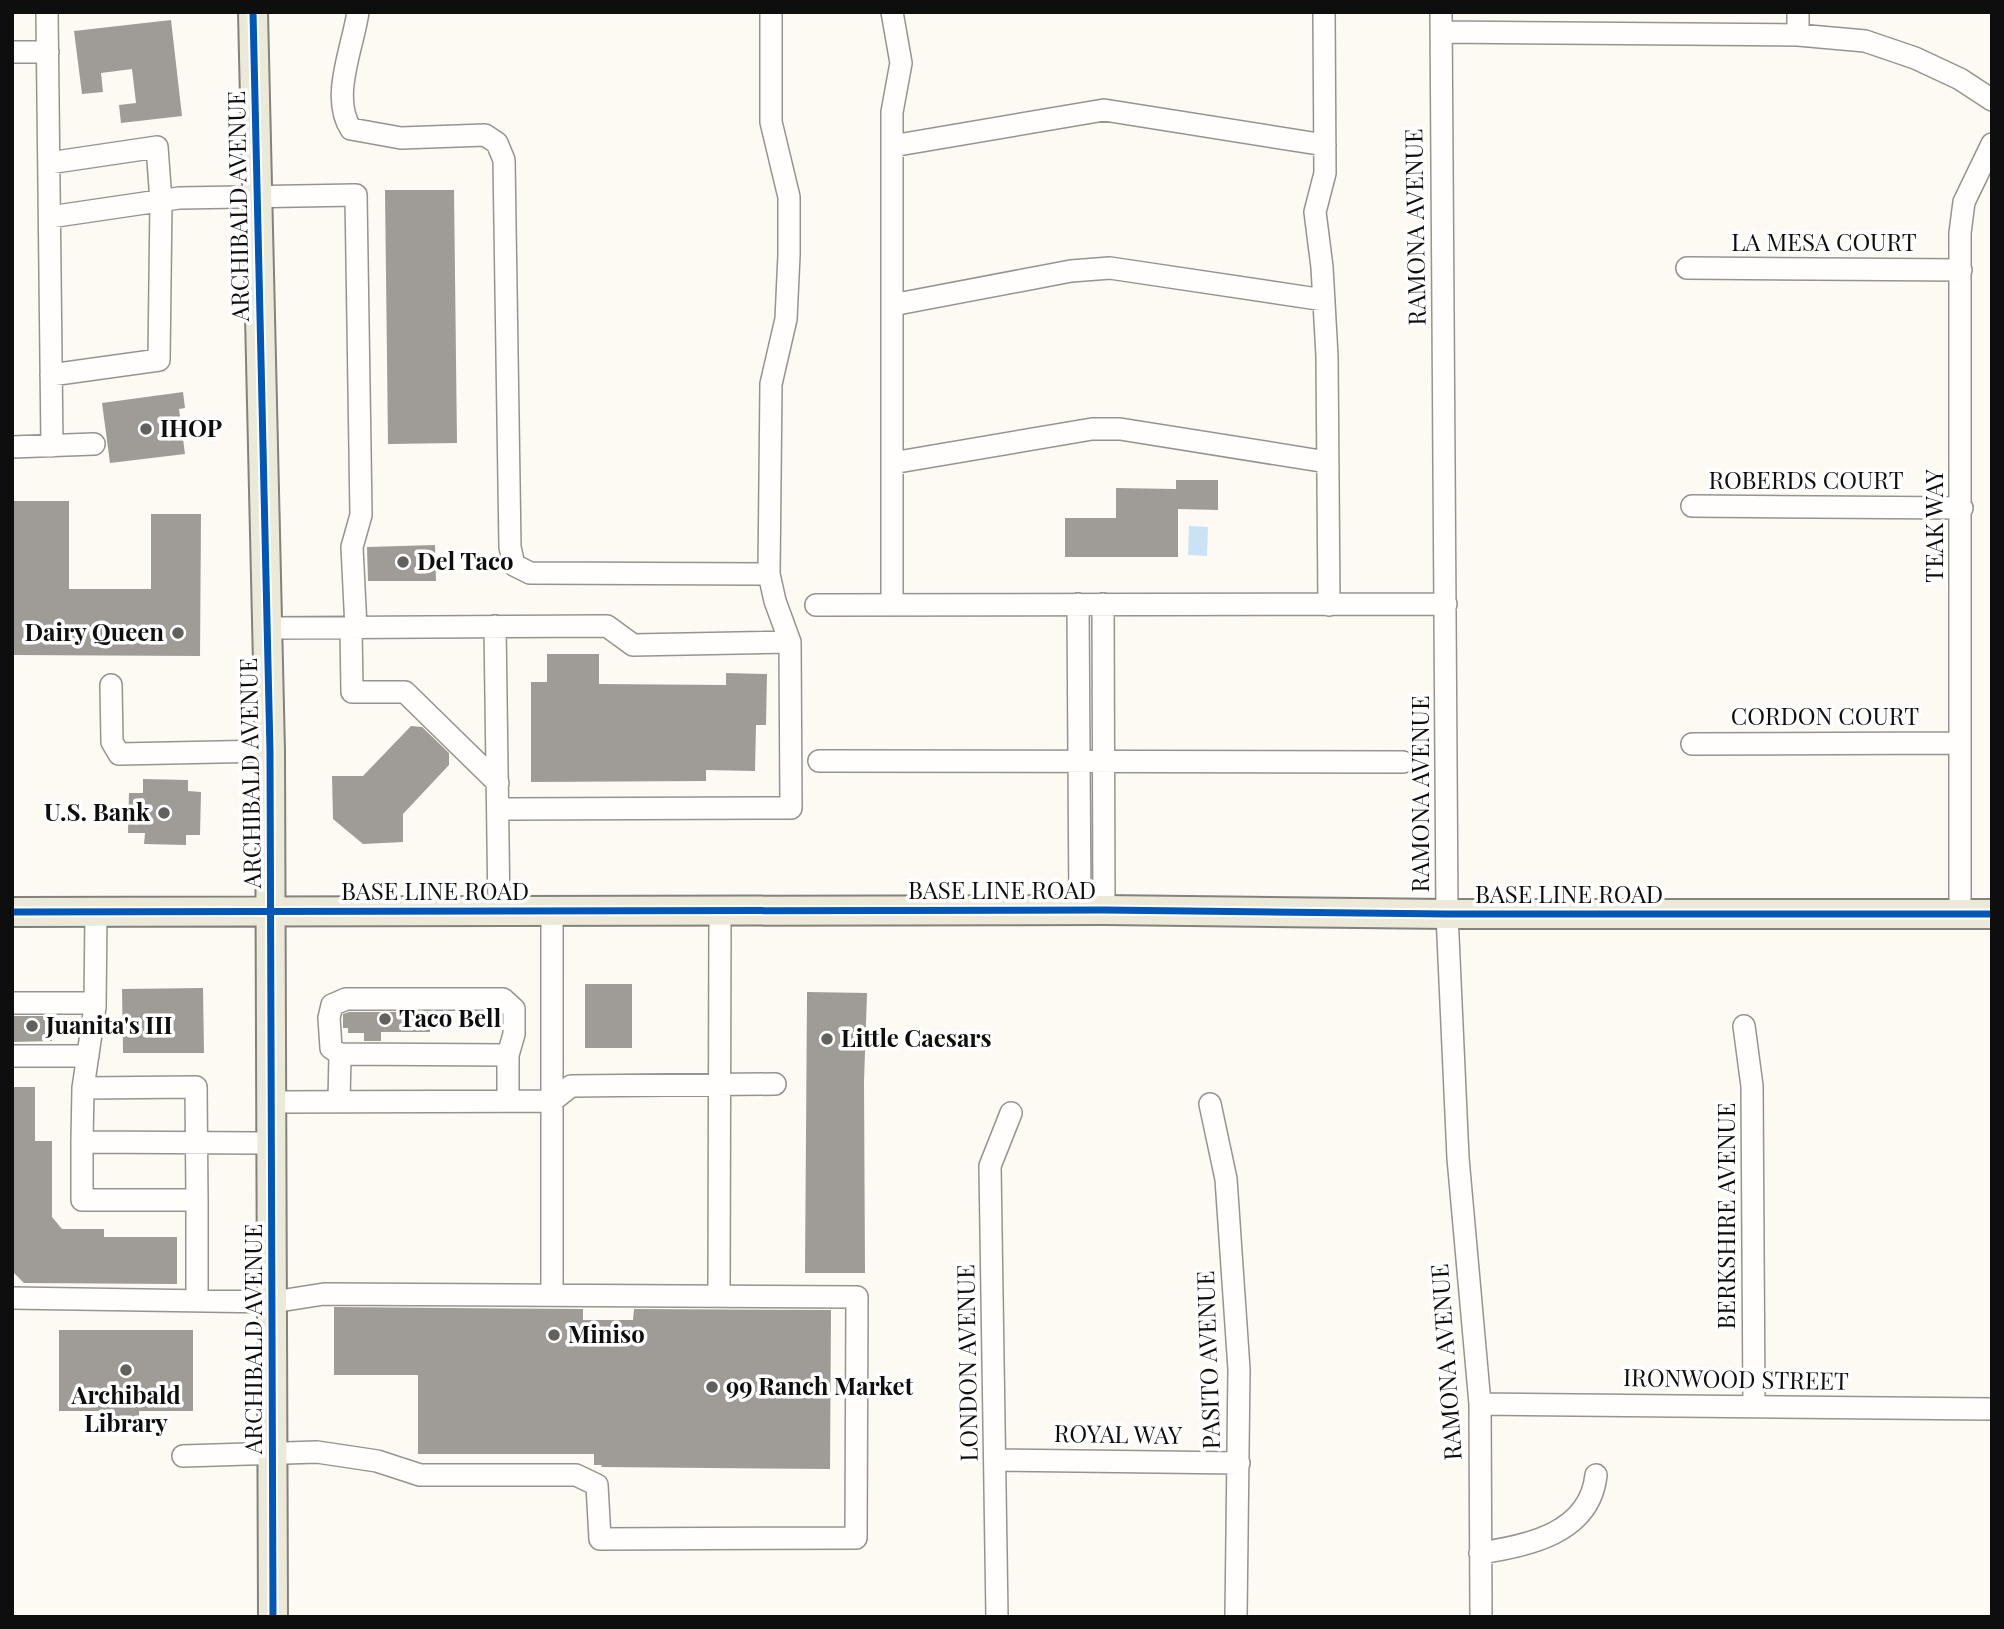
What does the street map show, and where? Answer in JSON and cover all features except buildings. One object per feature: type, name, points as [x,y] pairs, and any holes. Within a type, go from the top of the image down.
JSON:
[{"type":"main road","name":"ARCHIBALD AVENUE","points":[[253,12],[272,911],[273,1617]]},
{"type":"main road","name":"BASE LINE ROAD","points":[[12,912],[1092,910],[1447,914],[1992,914]]},
{"type":"street","points":[[47,12],[52,446]]},
{"type":"street","points":[[358,12],[342,97],[344,118],[351,129],[401,138],[485,135],[497,143],[504,160],[510,547],[514,565],[530,573],[769,574]]},
{"type":"street","points":[[498,809],[791,808],[790,642],[769,574],[771,384],[786,319],[789,255],[789,197],[771,122],[771,12]]},
{"type":"street","points":[[892,12],[901,63],[892,112],[892,605]]},
{"type":"street","points":[[1324,12],[1325,173],[1315,212],[1324,300],[1329,605]]},
{"type":"street","points":[[1798,12],[1798,34]]},
{"type":"street","points":[[1441,22],[1798,34],[1865,41],[1915,58],[1960,79],[1992,100]]},
{"type":"street","name":"RAMONA AVENUE","points":[[1441,22],[1447,914],[1458,1158],[1480,1404],[1481,1617]]},
{"type":"street","points":[[12,52],[48,52]]},
{"type":"street","points":[[892,146],[1104,110],[1325,145]]},
{"type":"street","name":"TEAK WAY","points":[[1961,914],[1958,743],[1962,509],[1960,233],[1964,202],[1992,144]]},
{"type":"street","points":[[49,163],[157,147],[161,201],[159,360],[51,375]]},
{"type":"street","points":[[50,217],[161,201],[258,195],[356,195],[361,515],[352,547],[352,692],[405,692],[498,783]]},
{"type":"street","points":[[892,305],[1071,271],[1110,268],[1324,300]]},
{"type":"street","name":"LA MESA COURT","points":[[1687,268],[1961,270]]},
{"type":"street","points":[[892,463],[1092,429],[1120,429],[1327,462]]},
{"type":"street","points":[[12,447],[94,444]]},
{"type":"street","name":"ROBERDS COURT","points":[[1692,506],[1962,509]]},
{"type":"street","points":[[1078,604],[1079,761],[1092,910]]},
{"type":"street","points":[[1092,910],[1104,761],[1103,604]]},
{"type":"street","points":[[816,605],[1446,604]]},
{"type":"street","points":[[495,626],[499,911]]},
{"type":"street","points":[[268,628],[607,626],[633,645],[790,642]]},
{"type":"street","points":[[111,685],[112,743],[119,754],[270,751]]},
{"type":"street","name":"CORDON COURT","points":[[1692,744],[1958,743]]},
{"type":"street","points":[[818,761],[1403,762]]},
{"type":"street","points":[[552,911],[552,1295]]},
{"type":"street","points":[[719,1294],[720,911]]},
{"type":"street","points":[[96,912],[95,1003],[83,1088],[82,1200],[197,1200]]},
{"type":"street","points":[[508,1055],[340,1054],[331,1048],[329,1018],[332,1005],[346,999],[503,999],[514,1009],[514,1034],[508,1055],[508,1101]]},
{"type":"street","points":[[12,1003],[95,1003]]},
{"type":"street","name":"BERKSHIRE AVENUE","points":[[1744,1026],[1752,1086],[1754,1406]]},
{"type":"street","points":[[339,1102],[340,1054]]},
{"type":"street","points":[[12,1056],[88,1056]]},
{"type":"street","points":[[273,1102],[552,1101],[571,1086],[775,1084]]},
{"type":"street","points":[[83,1088],[195,1087],[197,1301]]},
{"type":"street","name":"PASITO AVENUE","points":[[1210,1104],[1226,1179],[1240,1369],[1236,1617]]},
{"type":"street","name":"LONDON AVENUE","points":[[997,1617],[990,1166],[1011,1112]]},
{"type":"street","points":[[82,1142],[272,1143]]},
{"type":"street","points":[[12,1298],[273,1302],[324,1294],[719,1294],[857,1297],[856,1538],[600,1539],[597,1485],[576,1475],[420,1475],[341,1453],[183,1456]]},
{"type":"street","name":"IRONWOOD STREET","points":[[1480,1404],[1992,1409]]},
{"type":"street","name":"ROYAL WAY","points":[[996,1460],[1239,1463]]},
{"type":"street","points":[[1480,1553],[1543,1539],[1566,1527],[1592,1496],[1596,1475]]},
{"type":"water","points":[[1189,526],[1208,527],[1207,556],[1188,555]]},
{"type":"cycle path","points":[[253,12],[270,751],[273,1617]]},
{"type":"cycle path","points":[[12,912],[1104,910],[1447,914],[1992,914]]},
{"type":"place","name":"IHOP","points":[[146,429]]},
{"type":"place","name":"Del Taco","points":[[403,562]]},
{"type":"place","name":"Dairy Queen","points":[[178,633]]},
{"type":"place","name":"U.S. Bank","points":[[164,813]]},
{"type":"place","name":"Taco Bell","points":[[385,1019]]},
{"type":"place","name":"Juanita's III","points":[[32,1026]]},
{"type":"place","name":"Little Caesars","points":[[827,1039]]},
{"type":"place","name":"Miniso","points":[[554,1335]]},
{"type":"place","name":"Archibald Library","points":[[126,1370]]},
{"type":"place","name":"99 Ranch Market","points":[[712,1387]]}]
